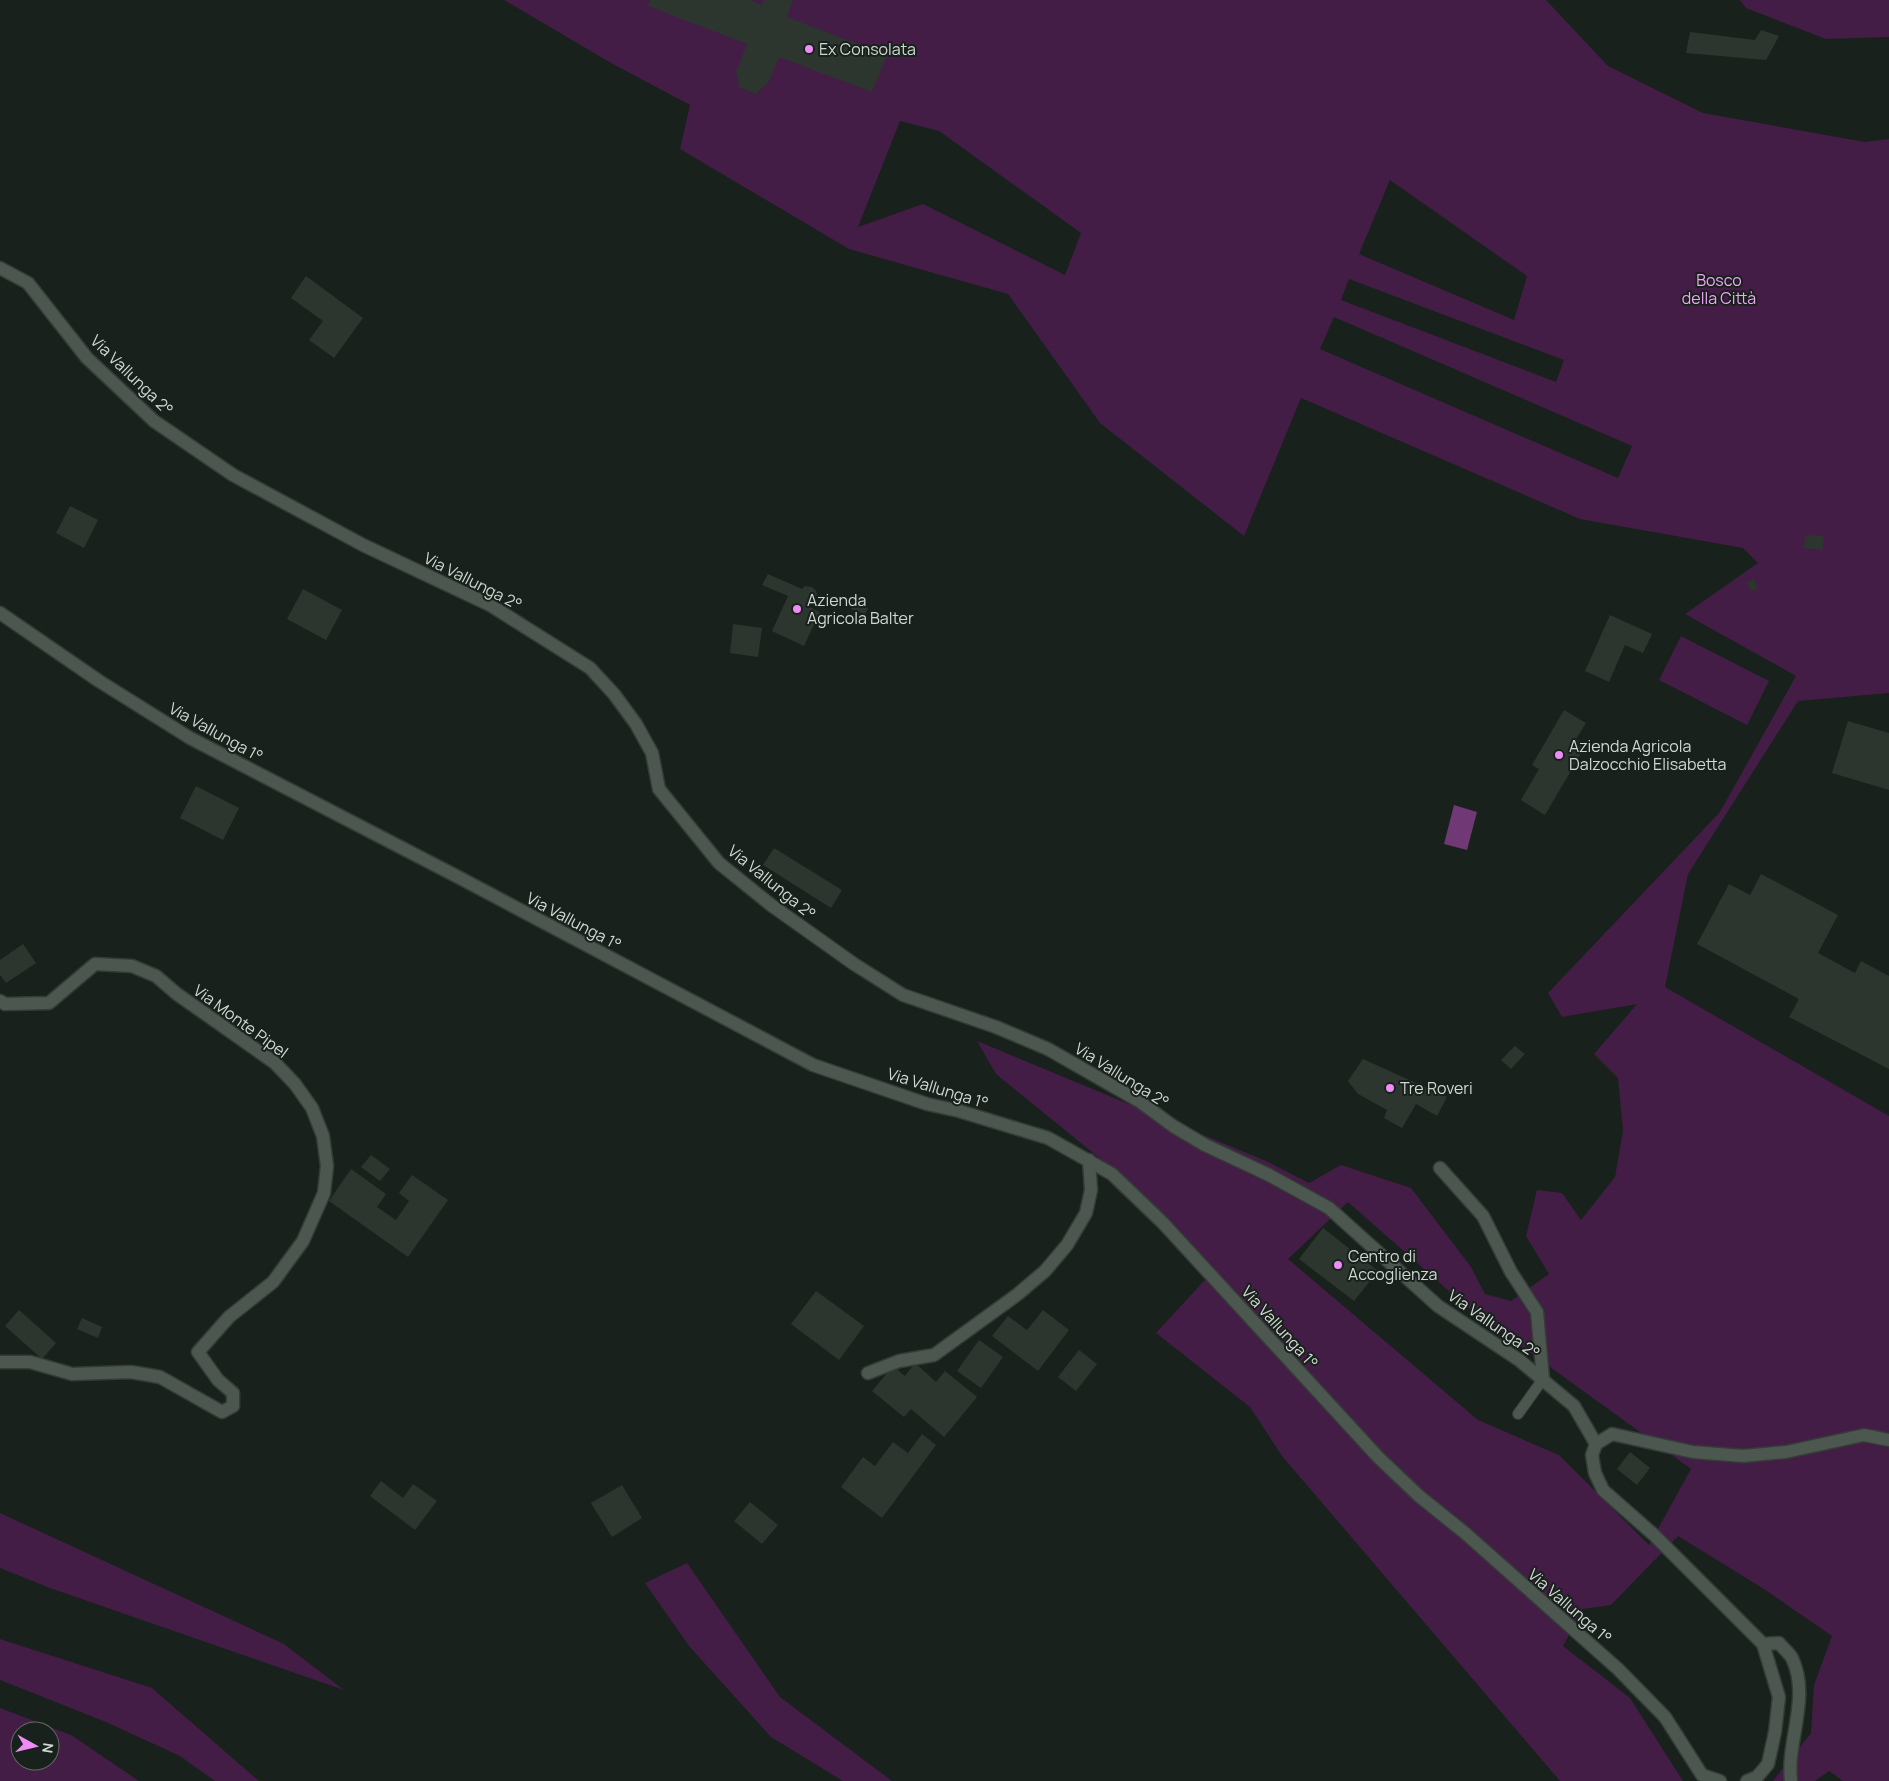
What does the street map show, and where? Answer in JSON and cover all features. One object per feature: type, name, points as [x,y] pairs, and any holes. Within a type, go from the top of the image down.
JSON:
[{"type":"street","name":"Via Vallunga 2°","points":[[0,268],[28,283],[87,358],[154,422],[233,474],[363,545],[490,605],[590,668],[614,694],[636,724],[652,752],[659,788],[719,863],[771,905],[854,964],[903,995],[996,1027],[1048,1049],[1139,1101],[1173,1126],[1205,1145],[1269,1175],[1328,1208],[1438,1306],[1519,1360],[1574,1406],[1596,1444]]},
{"type":"street","name":"Via Vallunga 1°","points":[[0,613],[99,681],[190,738],[460,878],[813,1065],[927,1104],[959,1111],[1048,1138],[1112,1174],[1162,1223],[1378,1457],[1419,1496],[1465,1533],[1618,1669],[1665,1717],[1702,1775],[1720,1781]]},
{"type":"street","name":"Via Monte Pipel","points":[[0,1001],[5,1004],[49,1003],[95,964],[132,966],[156,976],[191,1004],[275,1063],[295,1084],[312,1108],[320,1127],[327,1166],[324,1193],[303,1241],[273,1282],[229,1317],[198,1352],[218,1380],[233,1393],[233,1406],[222,1412],[160,1377],[131,1372],[72,1374],[30,1362],[0,1362]]},
{"type":"street","points":[[868,1373],[899,1361],[934,1355],[1018,1294],[1045,1271],[1067,1245],[1086,1213],[1091,1190],[1089,1160]]},
{"type":"street","points":[[1440,1168],[1482,1216],[1511,1272],[1537,1312],[1543,1379]]},
{"type":"street","points":[[1748,1781],[1757,1777],[1768,1764],[1775,1732],[1779,1697],[1763,1644],[1654,1535],[1603,1490],[1592,1455],[1596,1444],[1612,1434],[1693,1452],[1743,1456],[1786,1452],[1864,1435],[1889,1440]]},
{"type":"street","points":[[1763,1644],[1779,1644],[1791,1658],[1797,1681],[1799,1701],[1791,1781]]},
{"type":"lane","points":[[1518,1414],[1543,1379]]},
{"type":"green space","name":"Bosco della Città","points":[[504,0],[1546,0],[1608,66],[1703,113],[1865,142],[1889,139],[1889,693],[1798,701],[1688,874],[1665,987],[1889,1116],[1889,1781],[1843,1781],[1829,1771],[1815,1781],[1773,1781],[1811,1733],[1814,1685],[1832,1636],[1764,1589],[1678,1536],[1611,1605],[1583,1609],[1563,1646],[1630,1698],[1683,1781],[1560,1781],[1282,1456],[1250,1407],[1156,1333],[1214,1270],[1114,1170],[996,1074],[977,1041],[1266,1161],[1309,1183],[1341,1165],[1411,1188],[1471,1267],[1485,1294],[1511,1301],[1549,1274],[1526,1236],[1537,1190],[1562,1193],[1581,1220],[1615,1177],[1623,1131],[1618,1078],[1594,1054],[1637,1004],[1562,1017],[1548,993],[1720,812],[1796,676],[1685,614],[1758,563],[1743,548],[1580,519],[1301,398],[1244,536],[1100,423],[1008,294],[849,249],[680,149],[690,105],[611,63]],"holes":[[[900,121],[939,131],[1081,233],[1065,275],[923,204],[858,227]],[[1390,180],[1527,276],[1514,320],[1359,254]],[[1349,279],[1564,360],[1556,382],[1341,300]],[[1334,317],[1632,446],[1618,478],[1320,349]],[[1348,1202],[1466,1306],[1691,1469],[1649,1545],[1559,1455],[1478,1420],[1288,1259]]]},
{"type":"green space","points":[[1740,0],[1889,0],[1889,37],[1826,39],[1746,8]]},
{"type":"green space","points":[[1681,636],[1769,681],[1747,725],[1659,680]]},
{"type":"green space","points":[[0,1513],[284,1644],[344,1690],[50,1588],[0,1568]]},
{"type":"green space","points":[[687,1563],[780,1697],[892,1781],[843,1781],[771,1737],[689,1646],[645,1583]]},
{"type":"green space","points":[[0,1639],[152,1688],[259,1781],[215,1781],[180,1756],[106,1722],[0,1680]]},
{"type":"green space","points":[[0,1708],[34,1721],[10,1721],[10,1771],[60,1771],[60,1731],[71,1735],[139,1781],[0,1781]]},
{"type":"shaded area","points":[[1454,805],[1477,812],[1467,850],[1444,844]]},
{"type":"building","name":"Ex Consolata","points":[[650,0],[750,0],[762,5],[764,0],[793,0],[787,17],[887,55],[872,92],[779,57],[768,83],[756,94],[740,88],[736,72],[747,44],[648,6]]},
{"type":"building","points":[[1761,30],[1779,36],[1766,60],[1686,53],[1690,32],[1755,40]]},
{"type":"building","points":[[306,276],[363,318],[334,358],[309,340],[323,321],[291,298]]},
{"type":"building","points":[[70,506],[98,520],[84,548],[56,533]]},
{"type":"building","points":[[1805,535],[1824,536],[1823,550],[1804,548]]},
{"type":"building","name":"Azienda Agricola Balter","points":[[768,574],[802,589],[805,586],[812,587],[816,591],[817,595],[812,604],[805,605],[820,612],[804,646],[772,631],[788,596],[762,585]]},
{"type":"building","points":[[1754,579],[1758,588],[1751,591],[1747,582]]},
{"type":"building","points":[[303,589],[342,610],[326,640],[287,619]]},
{"type":"building","points":[[853,602],[868,608],[865,614],[851,609]]},
{"type":"building","points":[[1610,615],[1652,634],[1643,653],[1625,645],[1609,682],[1585,671]]},
{"type":"building","points":[[733,624],[762,628],[758,657],[730,653]]},
{"type":"building","name":"Azienda Agricola Dalzocchio Elisabetta","points":[[1564,710],[1586,723],[1576,739],[1586,745],[1545,815],[1521,800],[1539,769],[1532,765]]},
{"type":"building","points":[[1848,721],[1889,733],[1889,790],[1832,773]]},
{"type":"building","points":[[196,786],[239,808],[223,840],[180,818]]},
{"type":"building","points":[[774,848],[842,890],[831,908],[763,865]]},
{"type":"building","points":[[1761,874],[1838,915],[1818,953],[1855,973],[1861,961],[1889,976],[1889,1069],[1789,1017],[1799,999],[1697,944],[1729,884],[1750,895]]},
{"type":"building","points":[[23,944],[36,963],[6,983],[0,975],[0,960]]},
{"type":"building","points":[[1515,1046],[1525,1054],[1511,1069],[1501,1060]]},
{"type":"building","name":"Tre Roveri","points":[[1363,1059],[1447,1097],[1437,1116],[1416,1104],[1402,1128],[1384,1118],[1387,1110],[1358,1094],[1348,1081]]},
{"type":"building","points":[[371,1155],[390,1169],[380,1181],[361,1167]]},
{"type":"building","points":[[351,1169],[386,1194],[377,1207],[396,1220],[409,1201],[399,1193],[412,1175],[448,1200],[408,1257],[329,1201]]},
{"type":"building","name":"Centro di Accoglienza","points":[[1323,1228],[1378,1271],[1354,1301],[1299,1259]]},
{"type":"building","points":[[816,1291],[864,1326],[839,1360],[791,1324]]},
{"type":"building","points":[[19,1310],[56,1343],[42,1359],[5,1326]]},
{"type":"building","points":[[1043,1310],[1069,1330],[1038,1371],[992,1336],[1008,1316],[1027,1330]]},
{"type":"building","points":[[82,1318],[102,1327],[98,1338],[77,1329]]},
{"type":"building","points":[[979,1340],[1003,1357],[981,1388],[957,1371]]},
{"type":"building","points":[[1079,1350],[1097,1364],[1076,1391],[1058,1377]]},
{"type":"building","points":[[915,1363],[936,1382],[945,1371],[977,1397],[944,1437],[911,1409],[904,1417],[872,1391],[893,1366],[905,1376]]},
{"type":"building","points":[[922,1434],[936,1445],[882,1518],[841,1487],[863,1457],[875,1466],[893,1442],[908,1453]]},
{"type":"building","points":[[1630,1452],[1650,1468],[1637,1485],[1617,1469]]},
{"type":"building","points":[[381,1481],[403,1498],[413,1484],[437,1501],[415,1530],[370,1496]]},
{"type":"building","points":[[622,1485],[642,1518],[612,1537],[591,1503]]},
{"type":"building","points":[[750,1502],[778,1525],[762,1544],[734,1521]]},
{"type":"place","name":"Ex Consolata","points":[[809,49]]},
{"type":"place","name":"Azienda Agricola Balter","points":[[797,609]]},
{"type":"place","name":"Azienda Agricola Dalzocchio Elisabetta","points":[[1559,755]]},
{"type":"place","name":"Tre Roveri","points":[[1390,1088]]},
{"type":"place","name":"Centro di Accoglienza","points":[[1338,1265]]}]
